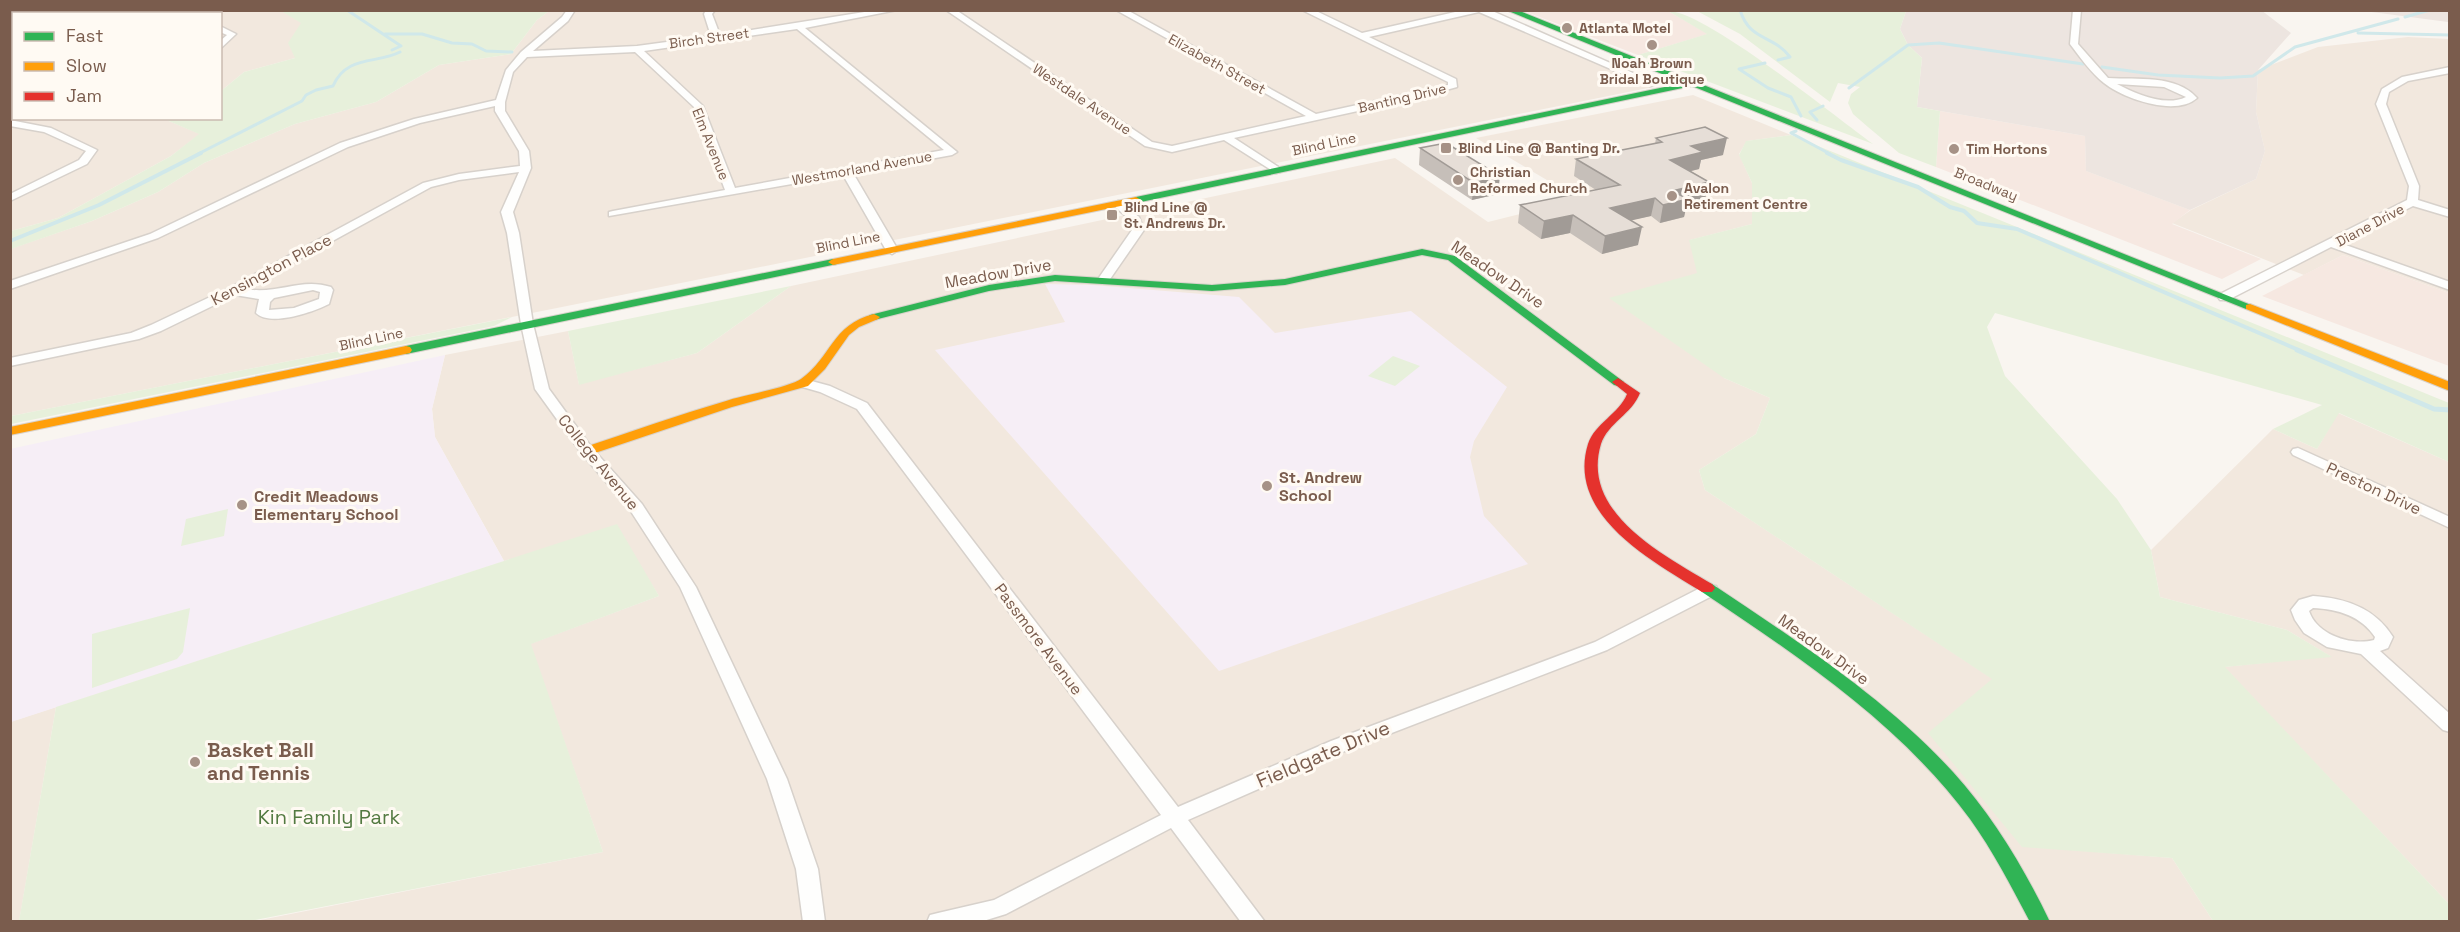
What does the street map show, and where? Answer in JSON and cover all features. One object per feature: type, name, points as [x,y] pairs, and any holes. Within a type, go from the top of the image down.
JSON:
[{"type":"street","points":[[526,168],[524,151],[500,111],[500,102],[509,72],[524,54],[565,19],[571,10]]},
{"type":"street","points":[[711,10],[708,14],[716,37]]},
{"type":"street","name":"Birch Street","points":[[524,54],[637,49],[799,27],[893,10]]},
{"type":"street","name":"Westdale Avenue","points":[[950,10],[1149,144],[1172,149],[1225,136]]},
{"type":"street","name":"Elizabeth Street","points":[[1120,10],[1314,117]]},
{"type":"street","points":[[1306,10],[1360,36],[1477,10]]},
{"type":"street","points":[[1482,10],[1653,84]]},
{"type":"street","name":"Broadway","points":[[1509,10],[2450,387]]},
{"type":"street","points":[[2077,10],[2074,44],[2106,81],[2136,97],[2158,102],[2188,102],[2192,98],[2187,92],[2153,83],[2106,81]]},
{"type":"street","name":"Westmorland Avenue","points":[[613,214],[952,152],[799,27]]},
{"type":"street","points":[[222,29],[232,34],[222,45]]},
{"type":"street","name":"Banting Drive","points":[[1225,136],[1378,105],[1452,87],[1453,81],[1360,36]]},
{"type":"street","name":"Elm Avenue","points":[[637,49],[698,106],[731,192]]},
{"type":"street","name":"Diane Drive","points":[[2224,297],[2333,244],[2412,202],[2414,186],[2381,104],[2385,91],[2405,79],[2450,70]]},
{"type":"street","name":"Blind Line","points":[[10,431],[1119,204],[1691,84]]},
{"type":"street","points":[[10,285],[154,236],[344,145],[417,121],[500,102]]},
{"type":"street","points":[[10,123],[47,130],[77,141],[92,150],[83,162],[10,198]]},
{"type":"street","points":[[1225,136],[1276,171]]},
{"type":"street","name":"Kensington Place","points":[[10,362],[134,336],[156,328],[233,291],[427,185],[459,177],[526,168]]},
{"type":"street","name":"College Avenue","points":[[526,168],[507,212],[513,233],[527,324],[542,388],[587,451],[636,507],[688,587],[777,779],[807,869],[814,921]]},
{"type":"street","points":[[846,171],[892,250]]},
{"type":"street","points":[[2412,202],[2450,214]]},
{"type":"street","points":[[1104,279],[1132,242],[1138,230],[1135,219],[1119,204]]},
{"type":"street","points":[[2333,244],[2450,286]]},
{"type":"street","name":"Meadow Drive","points":[[804,383],[821,366],[845,333],[864,320],[1024,282],[1055,278],[1104,279],[1212,288],[1285,282],[1422,252],[1451,258],[1634,393],[1634,398],[1626,407],[1607,423],[1593,448],[1591,483],[1604,510],[1618,525],[1656,555],[1813,660],[1864,698],[1902,732],[1965,800],[2009,864],[2040,921]]},
{"type":"street","points":[[233,291],[269,296]]},
{"type":"street","points":[[587,451],[728,404],[804,383]]},
{"type":"street","name":"Passmore Avenue","points":[[804,383],[825,389],[862,406],[1254,921]]},
{"type":"street","name":"Preston Drive","points":[[2298,452],[2450,523]]},
{"type":"street","name":"Fieldgate Drive","points":[[938,921],[998,908],[1175,817],[1338,746],[1601,646],[1710,590]]},
{"type":"street","points":[[2366,650],[2450,725]]},
{"type":"shaded area","points":[[281,10],[302,23],[295,58],[244,72],[222,90],[222,12],[12,12],[12,120],[166,120],[200,134],[171,156],[58,218],[11,231],[11,11]]},
{"type":"shaded area","points":[[2261,10],[2291,33],[2258,70],[2256,112],[2265,151],[2256,179],[2190,210],[2086,171],[2085,136],[1917,107],[1922,58],[1908,45],[1900,29],[1906,11]]},
{"type":"shaded area","points":[[549,11],[1478,11],[1663,85],[11,416],[10,249],[92,221],[158,192],[204,163],[295,124],[376,102],[439,65],[511,54],[537,20]]},
{"type":"shaded area","points":[[1524,11],[1668,11],[1708,34],[1638,55]]},
{"type":"shaded area","points":[[2364,11],[2449,11],[2449,22],[2448,22]]},
{"type":"shaded area","points":[[2408,37],[2449,39],[2449,293],[2343,255],[2304,275],[2172,223],[2191,210],[2256,179],[2265,151],[2256,112],[2258,70],[2318,47]]},
{"type":"shaded area","points":[[1693,95],[1791,135],[1747,141],[1739,154],[1752,183],[1752,224],[1690,240],[1724,378],[1770,398],[1756,434],[1699,470],[1705,490],[1993,679],[2021,846],[2172,858],[2213,921],[250,922],[603,852],[530,644],[659,596],[617,530],[504,561],[435,437],[432,409],[445,355],[568,331],[579,384],[697,353],[791,286],[1395,158],[1488,222],[1579,199],[1476,138]]},
{"type":"shaded area","points":[[1940,111],[2085,136],[2086,171],[2190,210],[2172,224],[2261,259],[2222,279],[1936,167]]},
{"type":"shaded area","points":[[2343,255],[2449,293],[2449,366],[2262,296]]},
{"type":"shaded area","name":"St. Andrew School","points":[[1045,284],[1092,285],[1239,297],[1275,333],[1411,311],[1507,387],[1474,441],[1470,457],[1484,516],[1528,564],[1219,671],[935,350],[1065,322]]},
{"type":"shaded area","name":"Credit Meadows Elementary School","points":[[445,355],[432,409],[435,437],[504,561],[11,722],[10,449]]},
{"type":"shaded area","points":[[2338,413],[2449,462],[2449,904],[2224,667],[2330,656],[2287,630],[2160,597],[2151,550],[2273,429],[2317,449]]},
{"type":"shaded area","points":[[56,707],[19,922],[10,921],[10,722]]},
{"type":"green space","points":[[281,11],[549,11],[537,20],[511,54],[439,65],[376,102],[295,124],[204,163],[158,192],[92,221],[11,249],[11,231],[58,218],[171,156],[199,134],[166,120],[222,120],[222,90],[244,72],[295,58],[288,43],[301,23]]},
{"type":"green space","points":[[1668,11],[1686,15],[1739,46],[1873,144],[1638,55],[1707,34]]},
{"type":"green space","points":[[1697,11],[1906,11],[1900,29],[1908,45],[1922,58],[1917,107],[1940,111],[1936,167],[1899,153],[1853,114],[1848,103],[1851,94],[1860,87],[1838,83],[1830,102],[1740,34]]},
{"type":"green space","points":[[1791,135],[2449,403],[2449,462],[2339,413],[2317,449],[2273,429],[2322,405],[1995,313],[1987,327],[2005,376],[2117,499],[2151,550],[2160,597],[2287,630],[2332,657],[2225,667],[2449,904],[2449,921],[2213,921],[2172,858],[2022,847],[1928,733],[1992,679],[1705,490],[1699,470],[1756,434],[1770,398],[1724,378],[1609,298],[1697,273],[1689,240],[1752,224],[1752,183],[1739,155],[1746,141]]},
{"type":"green space","points":[[791,286],[697,353],[579,385],[568,331]]},
{"type":"green space","points":[[512,317],[494,326],[11,424],[11,416]]},
{"type":"green space","points":[[1393,356],[1420,366],[1395,386],[1368,376]]},
{"type":"green space","points":[[228,509],[224,536],[181,546],[186,519]]},
{"type":"green space","name":"Kin Family Park","points":[[617,524],[659,596],[531,644],[603,852],[250,921],[19,921],[56,707]]},
{"type":"green space","points":[[190,608],[183,652],[177,659],[92,688],[92,634]]},
{"type":"building","points":[[1705,127],[1727,138],[1691,146],[1703,152],[1670,160],[1709,182],[1672,191],[1688,199],[1663,205],[1655,198],[1610,208],[1642,227],[1605,236],[1573,215],[1544,221],[1520,205],[1620,185],[1576,159],[1662,142],[1656,138]]},
{"type":"building","points":[[1446,143],[1500,176],[1474,183],[1420,148]]},
{"type":"waterway","points":[[347,10],[401,46],[392,50]]},
{"type":"waterway","points":[[1740,10],[1750,28],[1776,44],[1790,57],[1778,60]]},
{"type":"waterway","points":[[2405,17],[2430,10]]},
{"type":"waterway","points":[[2102,67],[2158,75],[2220,78],[2253,76],[2295,47],[2398,19]]},
{"type":"waterway","points":[[2358,33],[2450,35]]},
{"type":"waterway","points":[[385,34],[422,34],[452,43],[472,44],[486,51],[512,52]]},
{"type":"waterway","points":[[1849,88],[1908,45],[1939,43],[2083,64]]},
{"type":"waterway","points":[[198,154],[302,101],[306,95],[333,86],[346,69],[400,52]]},
{"type":"waterway","points":[[1765,63],[1739,69],[1768,88],[1791,97],[1801,116]]},
{"type":"waterway","points":[[1817,120],[1810,112],[1823,106]]},
{"type":"waterway","points":[[1796,131],[1791,133],[1830,154]]},
{"type":"waterway","points":[[10,241],[99,205],[201,153]]},
{"type":"waterway","points":[[1827,153],[1918,187],[1950,207],[1964,211],[1977,223],[2017,229],[2301,351]]},
{"type":"waterway","points":[[2297,350],[2434,409],[2450,410]]},
{"type":"traffic: fast","points":[[1509,10],[2250,307]]},
{"type":"traffic: fast","points":[[1136,200],[1691,84]]},
{"type":"traffic: fast","points":[[874,317],[989,288],[1055,278],[1212,288],[1285,282],[1422,252],[1451,258],[1618,382]]},
{"type":"traffic: fast","points":[[406,350],[833,262]]},
{"type":"traffic: fast","points":[[1707,588],[1816,662],[1885,717],[1917,746],[1975,812],[2010,866],[2040,922]]},
{"type":"traffic: slow","points":[[833,262],[1136,200]]},
{"type":"traffic: slow","points":[[2250,307],[2450,387]]},
{"type":"traffic: slow","points":[[587,451],[728,404],[804,383],[821,366],[845,333],[855,325],[874,317]]},
{"type":"traffic: slow","points":[[10,431],[406,350]]},
{"type":"traffic: jam","points":[[1618,382],[1634,393],[1627,406],[1604,428],[1595,443],[1590,468],[1594,490],[1606,511],[1623,530],[1644,547],[1707,588]]},
{"type":"place","name":"Atlanta Motel","points":[[1567,28]]},
{"type":"place","name":"Noah Brown Bridal Boutique","points":[[1652,45]]},
{"type":"place","name":"Blind Line @ Banting Dr.","points":[[1446,148]]},
{"type":"place","name":"Tim Hortons","points":[[1954,149]]},
{"type":"place","name":"Christian Reformed Church","points":[[1458,180]]},
{"type":"place","name":"Avalon Retirement Centre","points":[[1672,196]]},
{"type":"place","name":"Blind Line @ St. Andrews Dr.","points":[[1112,215]]},
{"type":"place","name":"St. Andrew School","points":[[1267,486]]},
{"type":"place","name":"Credit Meadows Elementary School","points":[[242,505]]},
{"type":"place","name":"Basket Ball and Tennis","points":[[195,762]]}]
